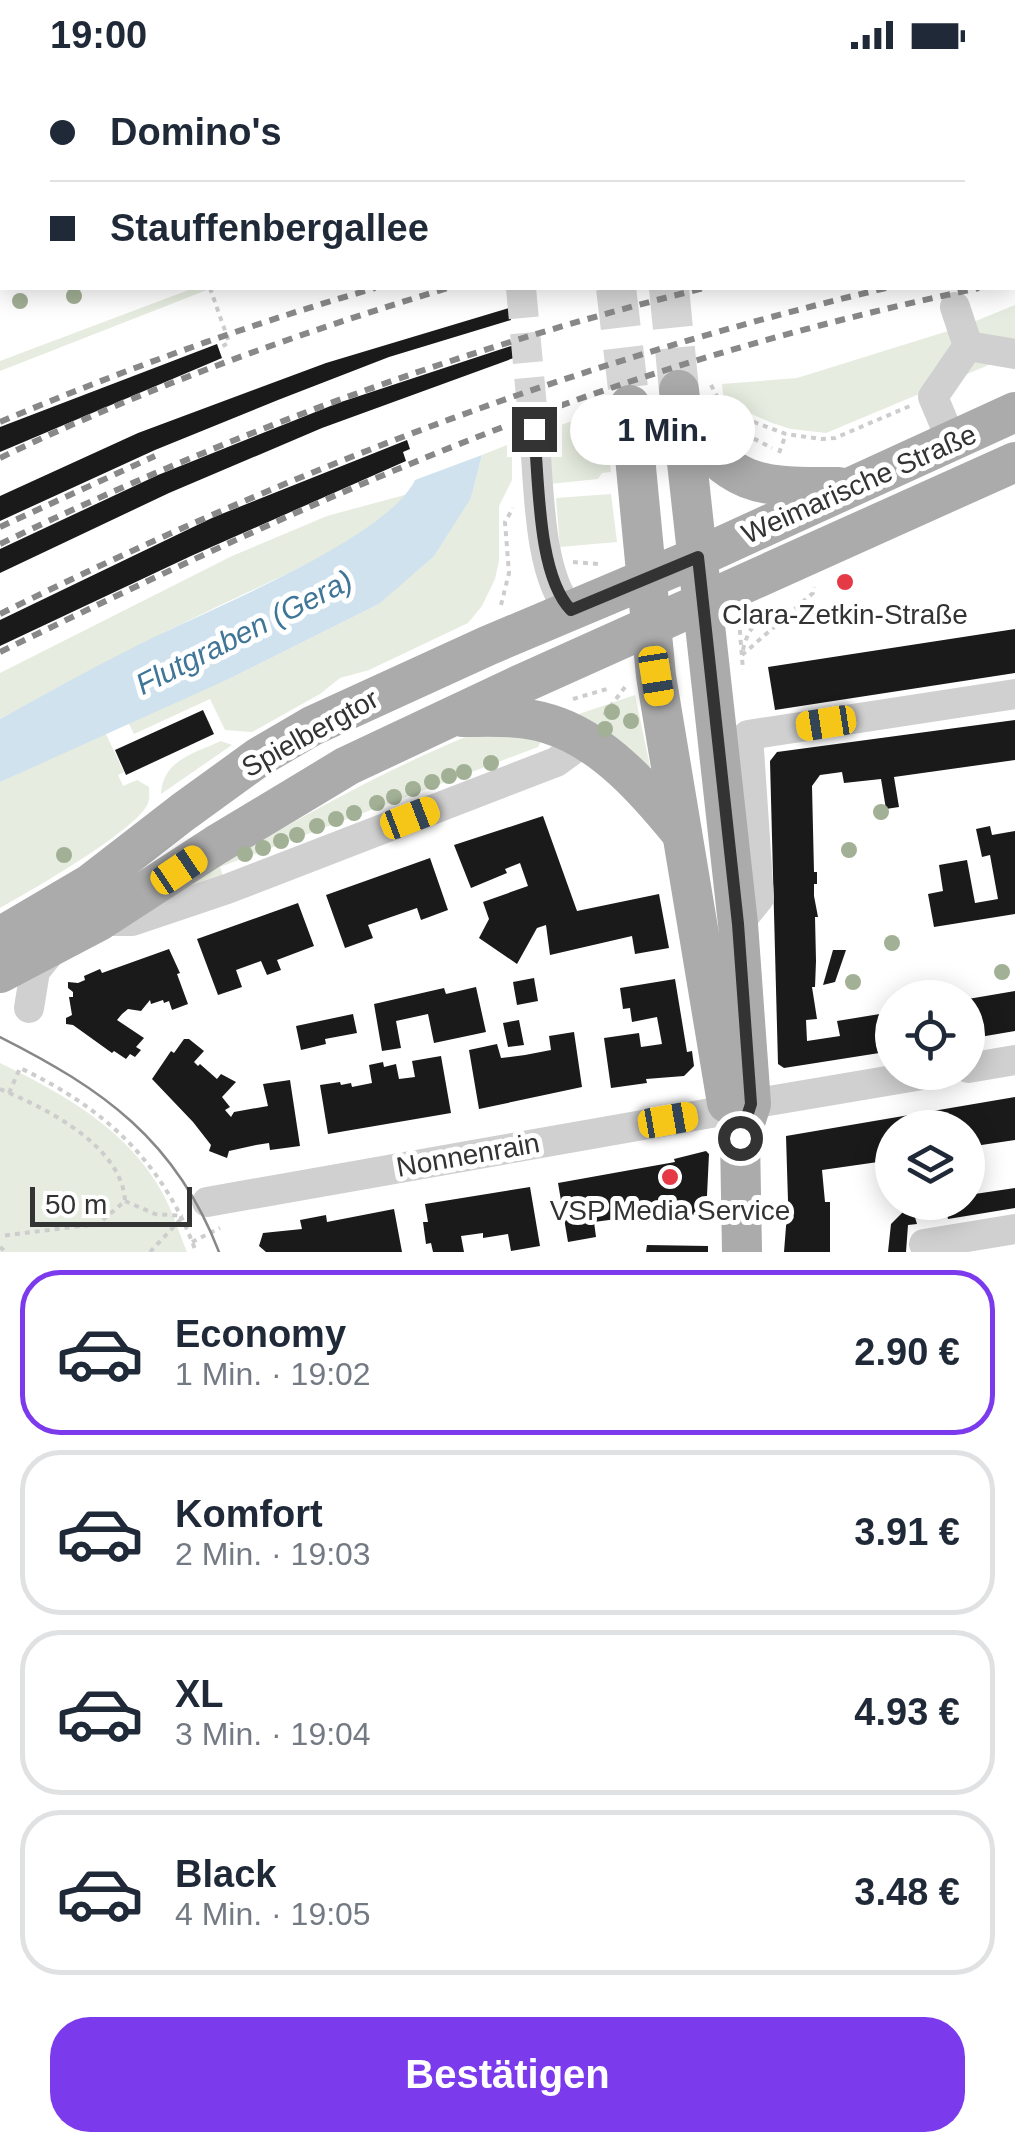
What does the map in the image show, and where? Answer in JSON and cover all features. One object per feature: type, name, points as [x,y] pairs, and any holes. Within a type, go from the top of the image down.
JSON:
[{"type":"main road","points":[[691,397],[722,465],[750,481],[775,486],[851,486]]},
{"type":"main road","points":[[691,397],[698,557],[738,924],[742,1252]]},
{"type":"main road","points":[[630,404],[659,692],[740,1118]]},
{"type":"main road","name":"Weimarische Straße","points":[[648,578],[1015,412]]},
{"type":"main road","name":"Weimarische Straße","points":[[704,603],[1015,462]]},
{"type":"main road","name":"Spielbergtor","points":[[0,937],[90,884],[213,790],[312,726],[648,578]]},
{"type":"main road","name":"Spielbergtor","points":[[0,972],[99,921],[327,777],[449,717],[704,603]]},
{"type":"main road","points":[[449,717],[524,718],[552,724],[585,742],[626,773],[684,838]]},
{"type":"street","points":[[956,307],[968,346]]},
{"type":"street","points":[[968,346],[1015,354]]},
{"type":"street","points":[[952,442],[933,396],[968,346]]},
{"type":"street","points":[[534,429],[548,566],[559,598],[571,610]]},
{"type":"street","points":[[738,924],[759,898],[748,735],[980,712],[1015,694]]},
{"type":"street","name":"Spielbergtor","points":[[99,921],[132,920],[227,889],[556,762],[585,742]]},
{"type":"street","points":[[29,1008],[34,971],[57,944]]},
{"type":"street","points":[[985,1065],[1015,1060]]},
{"type":"street","name":"Nonnenrain","points":[[203,1215],[740,1118],[875,1087]]},
{"type":"street","points":[[924,1244],[1015,1228]]},
{"type":"path","points":[[211,291],[229,342],[218,349]]},
{"type":"path","points":[[691,397],[786,434],[821,440],[835,438],[933,396]]},
{"type":"path","points":[[724,411],[741,432],[772,448]]},
{"type":"path","points":[[495,614],[502,604],[509,573],[505,522],[517,500]]},
{"type":"path","points":[[791,596],[760,617],[747,632],[742,655],[813,593],[815,581]]},
{"type":"path","points":[[585,742],[628,683]]},
{"type":"path","points":[[573,700],[607,689]]},
{"type":"path","points":[[9,1093],[20,1068],[89,1108],[203,1215]]},
{"type":"path","points":[[1,1091],[66,1123],[106,1156],[124,1181],[125,1201]]},
{"type":"path","points":[[125,1201],[155,1214],[203,1215]]},
{"type":"path","points":[[0,1236],[98,1224],[125,1201]]},
{"type":"path","points":[[196,1252],[192,1242],[203,1215]]},
{"type":"path","points":[[192,1242],[203,1215]]},
{"type":"path","points":[[150,1252],[203,1215]]},
{"type":"path","points":[[0,1247],[6,1252]]},
{"type":"shaded area","points":[[189,290],[207,290],[0,371],[0,361]]},
{"type":"shaded area","points":[[1015,305],[1015,354],[826,433],[772,423],[723,395],[722,384],[797,378],[961,327]]},
{"type":"shaded area","points":[[604,409],[611,472],[602,473],[598,479],[549,484],[545,431]]},
{"type":"shaded area","points":[[512,443],[512,480],[499,506],[499,561],[495,579],[482,606],[468,623],[369,670],[340,678],[320,694],[252,732],[225,730],[210,699],[134,734],[128,722],[233,677],[379,604],[471,498],[482,455]]},
{"type":"shaded area","points":[[408,494],[362,531],[311,562],[152,638],[0,719],[0,673],[232,556],[327,516]]},
{"type":"shaded area","points":[[611,494],[617,542],[560,547],[556,498]]},
{"type":"shaded area","points":[[635,695],[650,766],[644,775],[570,717]]},
{"type":"shaded area","points":[[105,732],[124,772],[118,775],[123,786],[137,780],[149,787],[148,803],[104,844],[0,908],[0,782]]},
{"type":"shaded area","points":[[473,734],[544,735],[538,747],[220,867],[225,882],[149,908],[348,793]]},
{"type":"shaded area","points":[[221,741],[232,745],[161,794],[173,766]]},
{"type":"shaded area","points":[[0,1063],[70,1101],[132,1151],[163,1194],[187,1252],[0,1252]]},
{"type":"water","name":"Flutgraben (Gera)","points":[[482,455],[471,498],[434,556],[379,604],[233,677],[0,782],[0,719],[124,652],[292,572],[369,526],[398,503],[415,480]]},
{"type":"building","points":[[509,308],[511,320],[389,357],[278,400],[155,450],[0,521],[0,496],[138,433],[326,363]]},
{"type":"building","points":[[217,344],[222,358],[0,452],[0,427]]},
{"type":"building","points":[[517,344],[522,355],[322,428],[169,493],[0,573],[0,549],[158,475],[338,403]]},
{"type":"building","points":[[407,440],[410,449],[403,452],[406,461],[0,646],[0,620],[214,517]]},
{"type":"building","points":[[1015,629],[1015,673],[775,710],[768,667]]},
{"type":"building","points":[[203,710],[214,734],[126,775],[115,750]]},
{"type":"building","points":[[1015,720],[1015,760],[894,777],[899,807],[886,809],[881,779],[844,783],[842,772],[820,775],[812,786],[817,872],[814,896],[818,917],[812,987],[817,1019],[806,1020],[807,1041],[840,1036],[837,1021],[875,1015],[875,1054],[784,1068],[778,1064],[770,761],[777,752]]},
{"type":"building","points":[[543,816],[577,911],[659,894],[669,948],[635,954],[632,936],[550,955],[546,925],[537,928],[517,964],[479,938],[489,919],[483,902],[528,886],[520,863],[471,888],[454,845]]},
{"type":"building","points":[[990,826],[992,835],[1015,831],[1015,914],[934,927],[928,894],[943,891],[939,865],[967,860],[975,903],[998,899],[990,855],[982,857],[976,829]]},
{"type":"building","points":[[430,858],[448,910],[421,920],[417,908],[368,925],[373,938],[345,948],[326,895]]},
{"type":"building","points":[[298,903],[314,946],[277,960],[281,970],[267,975],[261,961],[236,970],[242,987],[218,995],[197,939]]},
{"type":"building","points":[[169,949],[188,1004],[172,1010],[169,1001],[151,1004],[150,1000],[141,1011],[128,1009],[122,1014],[117,1020],[144,1038],[136,1047],[141,1050],[135,1057],[130,1054],[126,1059],[112,1053],[66,1024],[66,1018],[72,1015],[69,997],[73,997],[68,982],[78,983],[100,969],[102,973]]},
{"type":"building","points":[[833,950],[846,950],[835,982],[823,985]]},
{"type":"building","points":[[534,978],[538,1001],[517,1005],[513,982]]},
{"type":"building","points":[[675,979],[687,1052],[692,1051],[694,1066],[684,1076],[646,1079],[647,1083],[611,1088],[604,1038],[639,1033],[641,1047],[662,1044],[657,1017],[632,1022],[630,1008],[623,1009],[620,988]]},
{"type":"building","points":[[476,987],[486,1032],[434,1043],[428,1014],[396,1021],[401,1048],[382,1051],[374,1004],[444,988],[446,994]]},
{"type":"building","points":[[1015,991],[1015,1031],[985,1036],[985,996]]},
{"type":"building","points":[[353,1014],[357,1033],[325,1039],[326,1044],[301,1050],[296,1026]]},
{"type":"building","points":[[519,1020],[524,1045],[508,1047],[503,1023]]},
{"type":"building","points":[[574,1032],[582,1087],[479,1109],[469,1050],[497,1044],[501,1058],[525,1055],[551,1050],[549,1036]]},
{"type":"building","points":[[184,1039],[204,1051],[194,1062],[198,1066],[217,1079],[221,1074],[236,1082],[222,1097],[230,1107],[225,1110],[231,1117],[234,1112],[268,1106],[263,1084],[290,1080],[300,1146],[270,1150],[269,1143],[256,1145],[229,1151],[227,1158],[209,1151],[211,1145],[193,1122],[152,1079]]},
{"type":"building","points":[[441,1056],[451,1113],[328,1134],[320,1085],[340,1082],[351,1083],[352,1087],[372,1083],[369,1065],[383,1062],[384,1067],[396,1064],[399,1079],[415,1077],[412,1061]]},
{"type":"building","points":[[1015,1097],[1015,1140],[985,1144],[985,1110],[939,1110]]},
{"type":"building","points":[[875,1121],[875,1162],[822,1170],[825,1202],[830,1202],[830,1252],[784,1252],[788,1201],[786,1136]]},
{"type":"building","points":[[706,1151],[706,1216],[658,1214],[658,1206],[623,1211],[624,1218],[594,1222],[596,1237],[568,1242],[558,1183],[675,1162],[674,1159]]},
{"type":"building","points":[[530,1187],[540,1246],[511,1251],[508,1234],[483,1238],[483,1233],[461,1236],[464,1252],[433,1252],[431,1243],[426,1244],[425,1204]]},
{"type":"building","points":[[1015,1188],[1015,1208],[985,1213],[985,1192]]},
{"type":"building","points":[[394,1209],[402,1252],[266,1252],[259,1246],[263,1233],[302,1229],[300,1220],[326,1215],[327,1222]]},
{"type":"building","points":[[895,1220],[916,1220],[917,1224],[908,1225],[906,1252],[888,1252],[891,1224]]},
{"type":"building","points":[[647,1245],[708,1246],[708,1252],[646,1252]]},
{"type":"tunnel","points":[[521,290],[534,429]]},
{"type":"tunnel","points":[[616,290],[630,405]]},
{"type":"tunnel","points":[[669,290],[679,390]]},
{"type":"tram line","points":[[0,1037],[72,1077],[132,1122],[181,1178],[219,1252]]},
{"type":"railway","points":[[0,422],[186,349],[368,290]]},
{"type":"railway","points":[[0,458],[221,364],[442,290]]},
{"type":"railway","points":[[0,544],[172,466],[345,398],[522,338],[696,290]]},
{"type":"railway","points":[[0,614],[216,513],[434,425],[656,350],[878,290]]},
{"type":"railway","points":[[0,652],[327,499],[527,418],[751,344],[970,290]]},
{"type":"railway","points":[[0,527],[155,456]]},
{"type":"place","name":"Clara-Zetkin-Straße","points":[[845,582]]},
{"type":"place","name":"VSP Media Service","points":[[670,1177]]},
{"type":"route","points":[[534,429],[548,566],[559,598],[571,610],[698,557],[738,924],[751,1104],[740,1138]]}]
